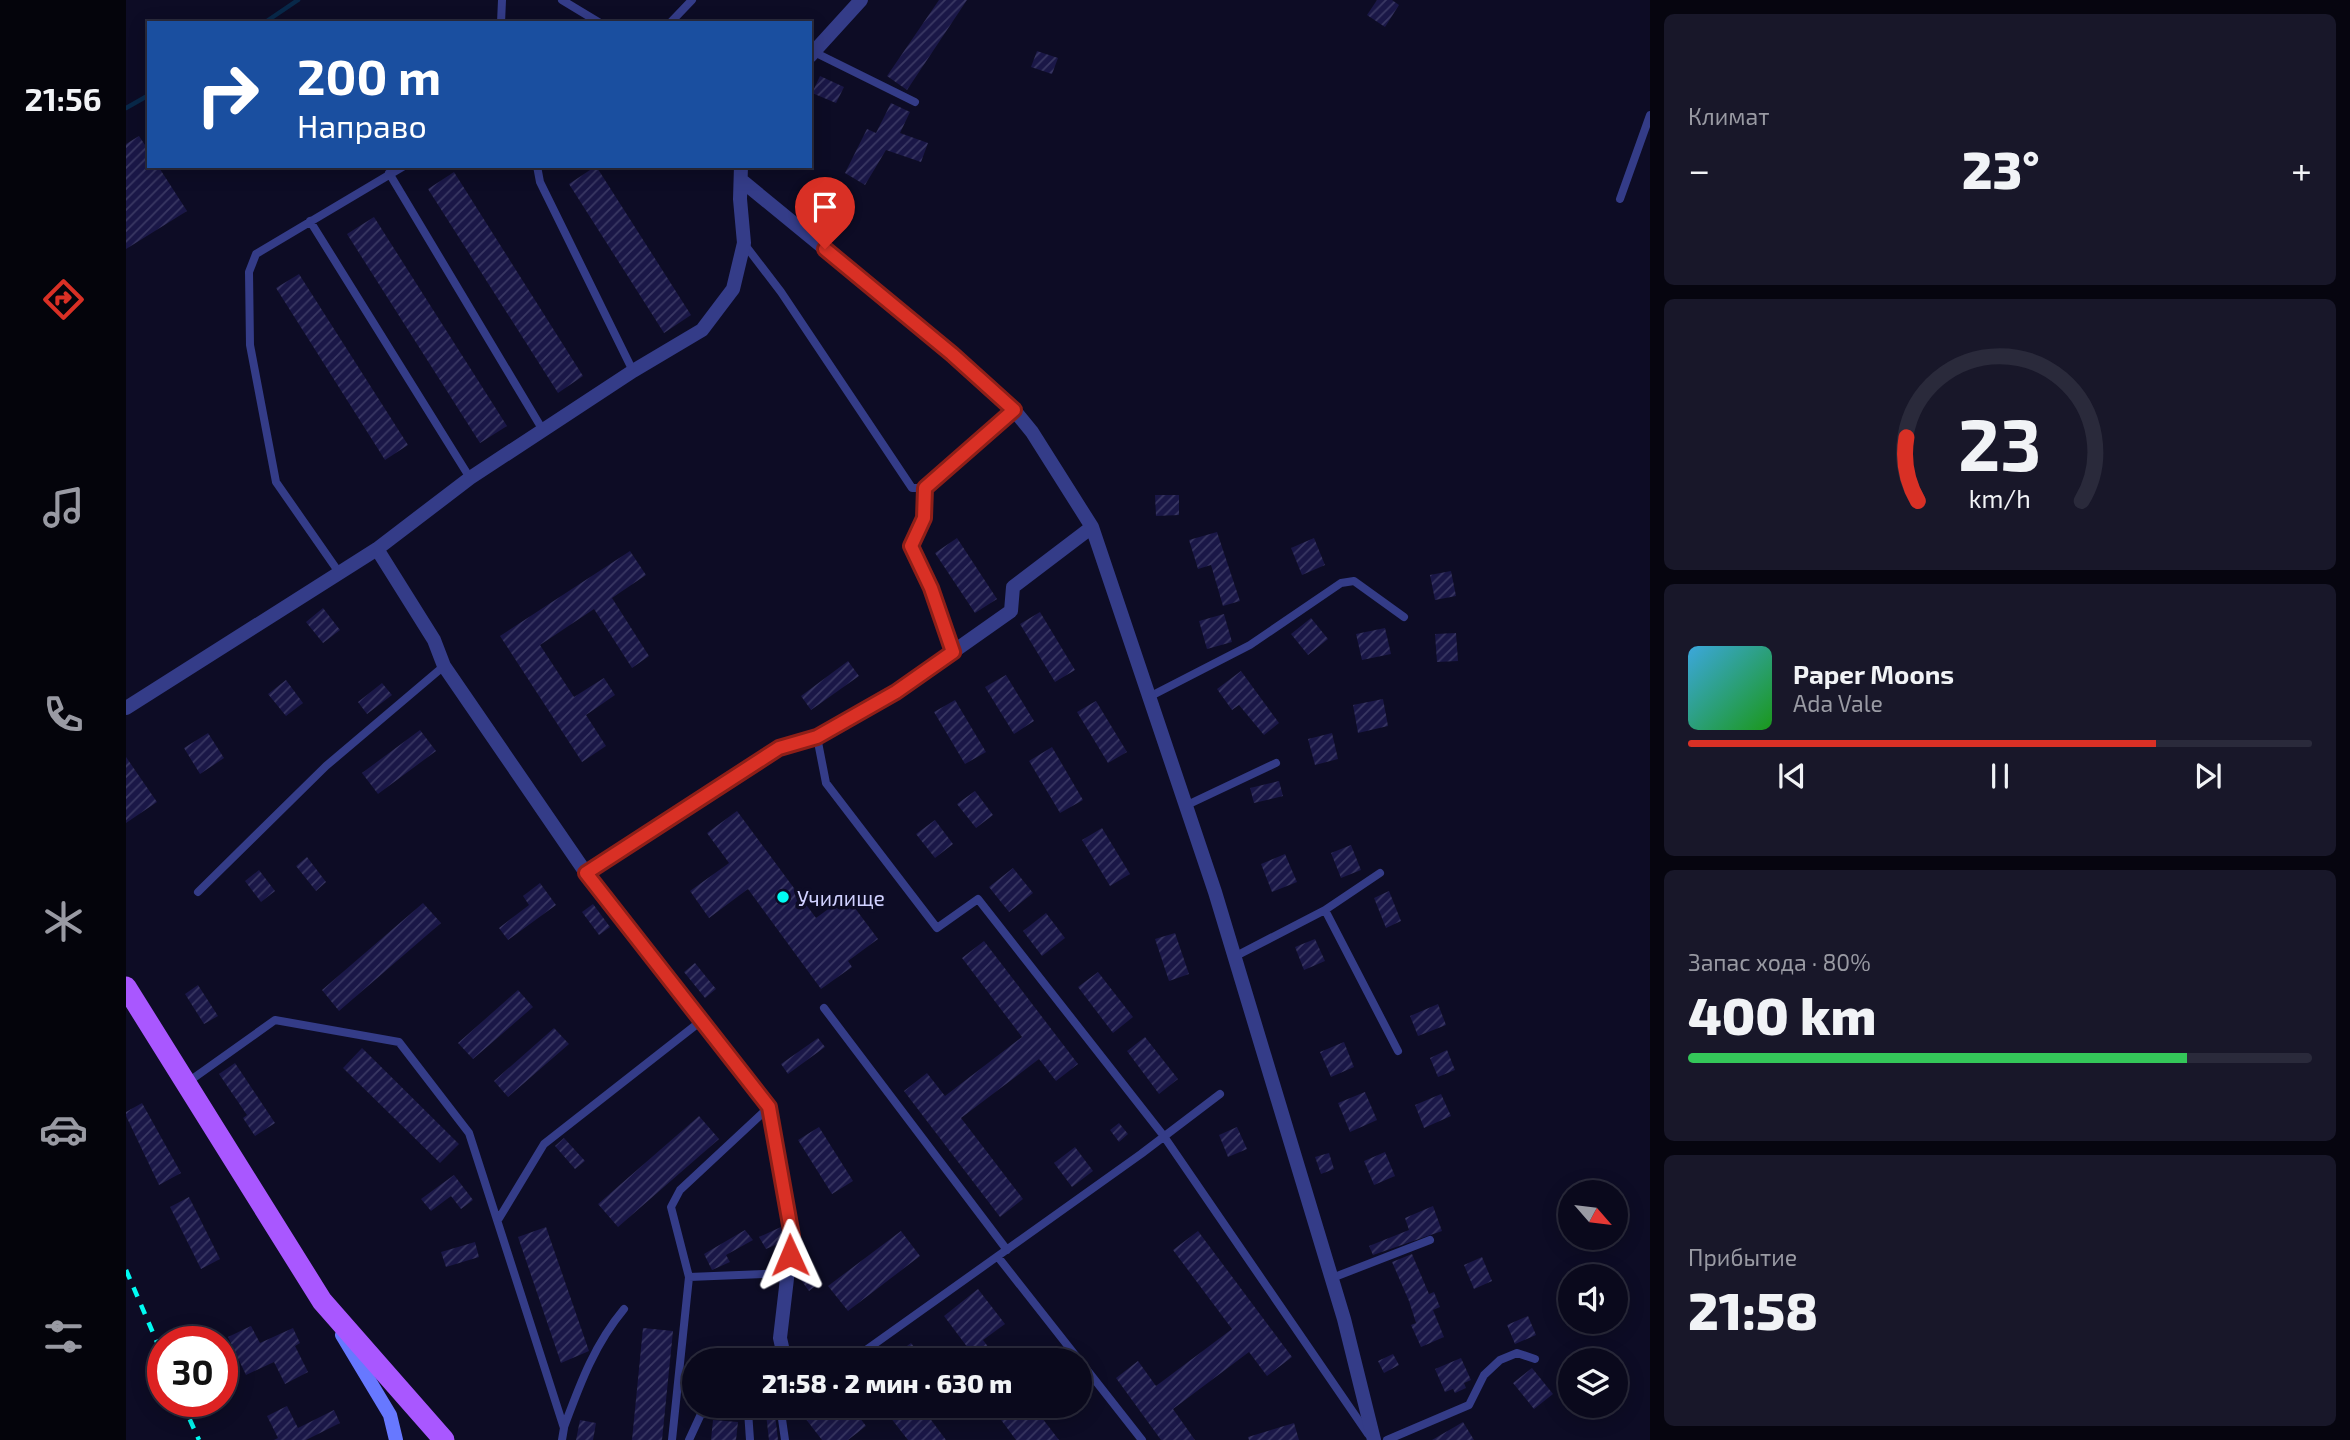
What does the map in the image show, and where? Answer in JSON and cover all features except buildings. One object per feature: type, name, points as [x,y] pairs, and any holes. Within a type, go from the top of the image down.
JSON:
[{"type":"main road","points":[[126,986],[322,1301],[444,1440]]},
{"type":"street","points":[[812,54],[861,0]]},
{"type":"street","points":[[126,708],[338,571],[377,549],[470,478],[544,432],[633,371],[702,330],[733,289],[744,243],[741,173]]},
{"type":"street","points":[[741,173],[1014,410],[1032,432],[1092,527],[1234,957],[1332,1278],[1373,1440]]},
{"type":"street","points":[[586,873],[779,748],[817,737],[896,692],[1011,611],[1013,587],[1092,527]]},
{"type":"street","points":[[377,549],[434,640],[444,666],[586,873],[769,1107],[792,1236],[780,1338],[782,1348]]},
{"type":"street","points":[[322,1301],[390,1415],[396,1440]]},
{"type":"lane","points":[[502,0],[502,21]]},
{"type":"lane","points":[[562,0],[597,21]]},
{"type":"lane","points":[[672,21],[692,0]]},
{"type":"lane","points":[[812,54],[915,102]]},
{"type":"lane","points":[[1620,199],[1650,116]]},
{"type":"lane","points":[[338,571],[276,482],[250,345],[249,272],[256,254],[400,168]]},
{"type":"lane","points":[[537,168],[540,182],[633,371]]},
{"type":"lane","points":[[389,173],[544,432]]},
{"type":"lane","points":[[310,221],[470,478]]},
{"type":"lane","points":[[744,243],[781,292],[912,488],[925,488],[1014,410]]},
{"type":"lane","points":[[925,488],[924,518],[911,546],[931,588],[953,652]]},
{"type":"lane","points":[[1147,698],[1250,645],[1340,583],[1354,581],[1404,617]]},
{"type":"lane","points":[[198,892],[326,766],[444,666]]},
{"type":"lane","points":[[817,737],[826,783],[937,928],[978,899],[1163,1136],[1373,1440]]},
{"type":"lane","points":[[1185,806],[1276,763]]},
{"type":"lane","points":[[1234,957],[1325,910],[1380,873]]},
{"type":"lane","points":[[1325,910],[1398,1052]]},
{"type":"lane","points":[[824,1008],[1007,1250]]},
{"type":"lane","points":[[185,1084],[275,1020],[400,1042],[469,1133],[564,1428]]},
{"type":"lane","points":[[498,1220],[544,1144],[701,1021]]},
{"type":"lane","points":[[869,1348],[1220,1094]]},
{"type":"lane","points":[[672,1440],[689,1277],[671,1207],[680,1190],[769,1107]]},
{"type":"lane","points":[[1332,1278],[1430,1240]]},
{"type":"lane","points":[[998,1257],[1070,1348]]},
{"type":"lane","points":[[689,1277],[788,1273]]},
{"type":"lane","points":[[562,1440],[584,1371],[604,1332],[624,1309]]},
{"type":"lane","points":[[1387,1440],[1469,1405],[1485,1375],[1500,1360],[1517,1353],[1535,1359]]},
{"type":"lane","points":[[1092,1377],[1142,1440]]},
{"type":"lane","points":[[689,1440],[699,1418]]},
{"type":"lane","points":[[748,1418],[750,1440]]},
{"type":"lane","points":[[782,1418],[785,1440]]},
{"type":"waterway","points":[[267,21],[298,0]]},
{"type":"waterway","points":[[126,108],[147,96]]},
{"type":"railway","points":[[126,1270],[150,1326]]},
{"type":"railway","points":[[189,1417],[199,1440]]},
{"type":"place","name":"Училище","points":[[783,897]]},
{"type":"route","points":[[790,1255],[792,1236],[769,1107],[586,873],[779,748],[817,737],[896,692],[953,652],[931,588],[911,546],[924,518],[925,488],[1014,410],[952,354],[825,249]]}]
